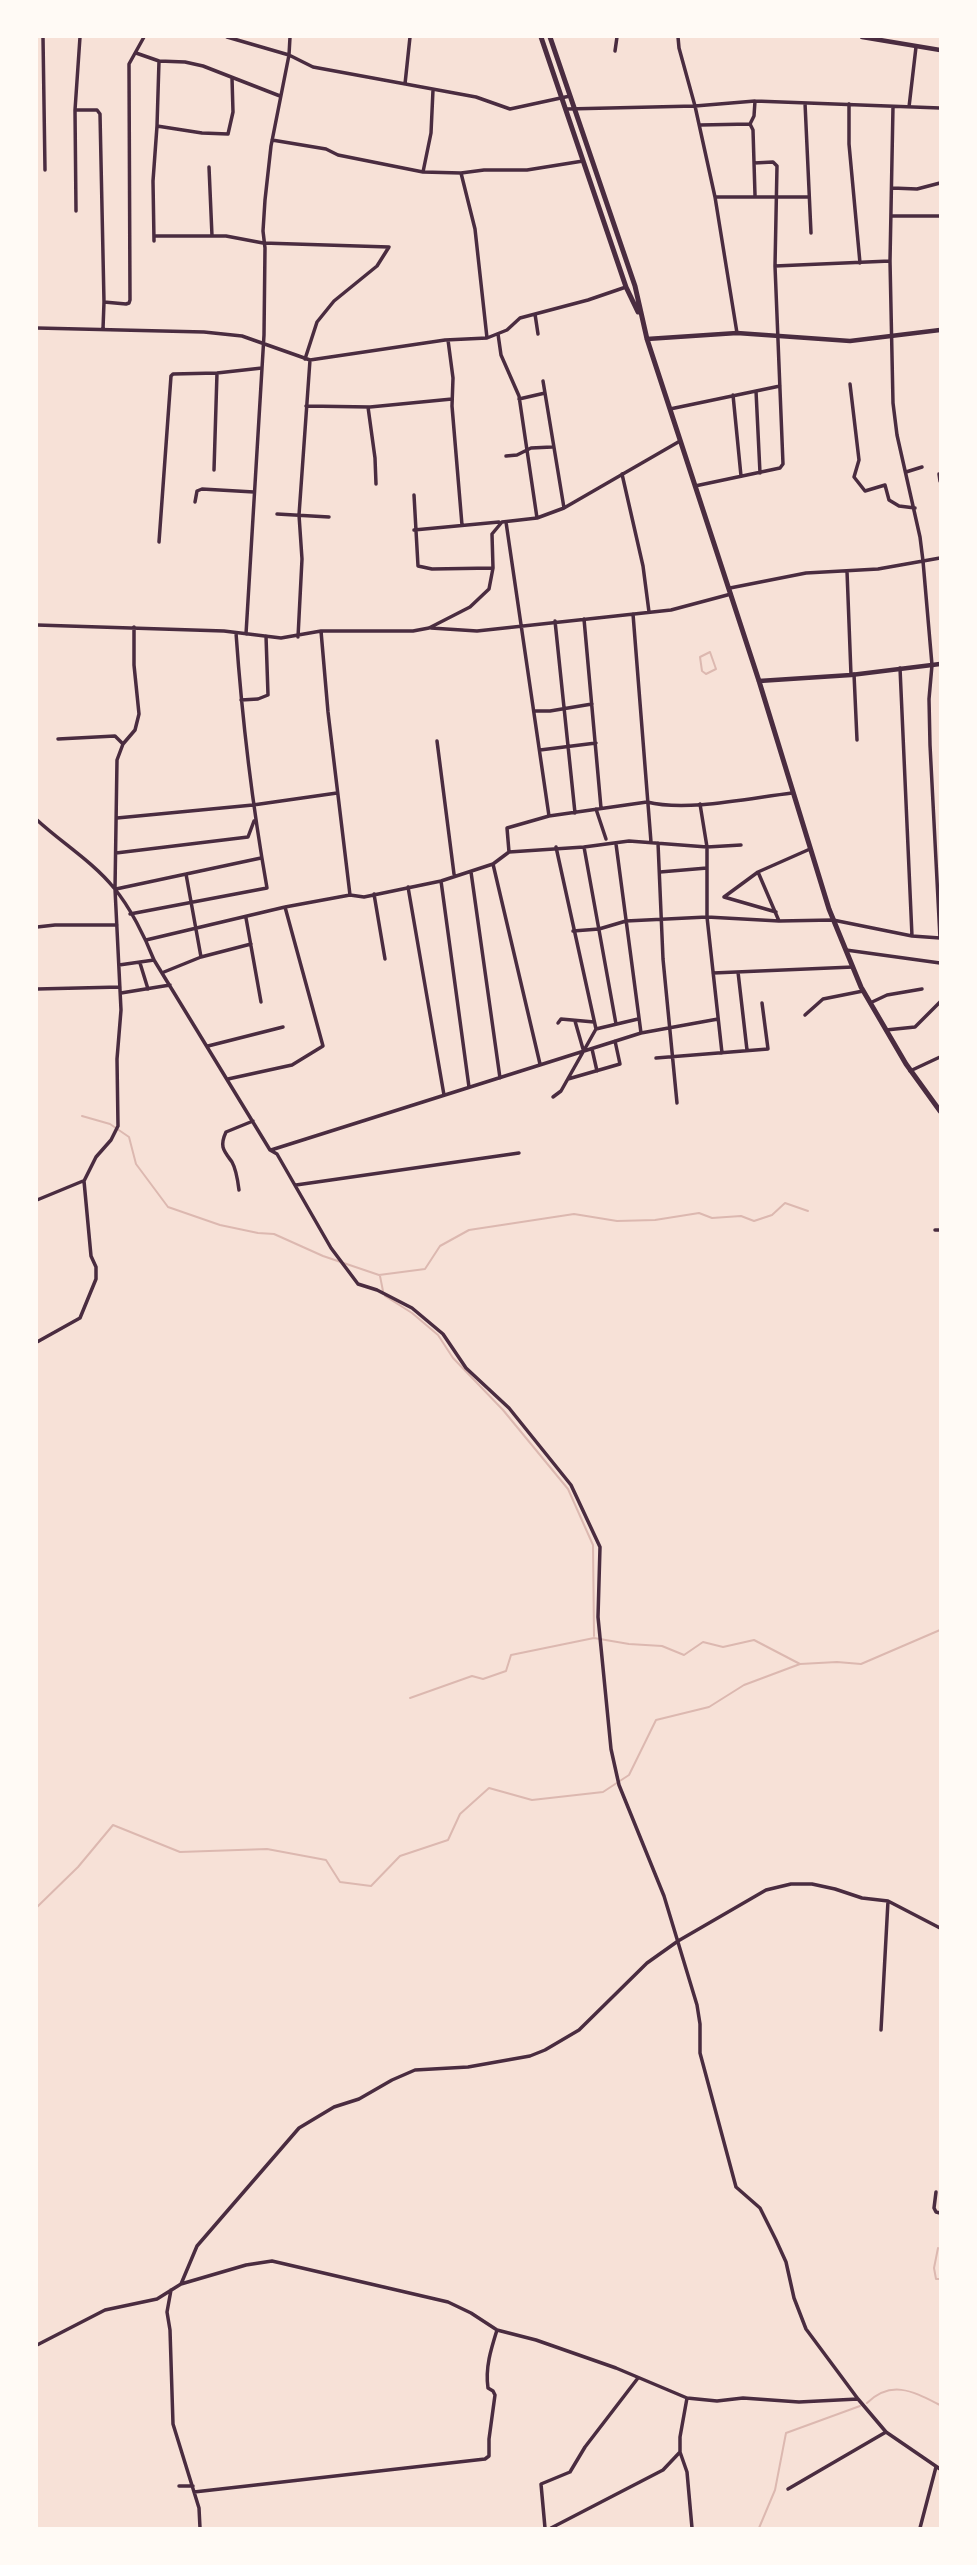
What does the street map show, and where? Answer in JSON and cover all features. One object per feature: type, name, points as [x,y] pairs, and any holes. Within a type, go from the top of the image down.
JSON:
[{"type":"highway","points":[[541,37],[566,96],[575,109],[635,286],[647,339],[759,681],[833,920],[863,991],[911,1071],[938,1103],[940,1111]]},
{"type":"highway","points":[[550,37],[583,161],[626,287],[642,321]]},
{"type":"street","points":[[43,37],[45,170]]},
{"type":"street","points":[[76,211],[75,110],[80,37]]},
{"type":"street","points":[[104,303],[126,304],[130,300],[128,99],[130,64],[144,37]]},
{"type":"street","points":[[227,37],[289,55],[313,67],[476,97],[510,109],[566,96]]},
{"type":"street","points":[[246,634],[263,343],[265,200],[272,140],[289,55],[290,37]]},
{"type":"street","points":[[405,84],[411,37]]},
{"type":"street","points":[[615,51],[617,37]]},
{"type":"street","points":[[678,37],[715,197],[737,334]]},
{"type":"street","points":[[862,37],[892,39],[940,50]]},
{"type":"street","points":[[909,107],[916,46]]},
{"type":"street","points":[[136,52],[159,61],[185,62],[280,96]]},
{"type":"street","points":[[159,61],[153,181],[154,239],[226,236],[263,243],[389,247],[377,266],[334,301],[317,322],[307,359],[306,444],[299,514],[302,559],[298,637]]},
{"type":"street","points":[[157,126],[228,134],[233,112],[232,78]]},
{"type":"street","points":[[423,172],[431,132],[433,90]]},
{"type":"street","points":[[750,124],[754,116],[755,101]]},
{"type":"street","points":[[567,109],[695,106],[755,101],[940,108]]},
{"type":"street","points":[[804,102],[811,233]]},
{"type":"street","points":[[849,104],[849,144],[860,262]]},
{"type":"street","points":[[573,931],[599,929],[626,921],[707,917],[779,921],[833,920],[940,939],[939,858],[929,733],[932,665],[923,561],[893,404],[890,261],[893,107]]},
{"type":"street","points":[[75,110],[97,110],[100,114],[103,329]]},
{"type":"street","points":[[700,125],[750,124]]},
{"type":"street","points":[[750,124],[753,130],[755,195]]},
{"type":"street","points":[[272,140],[326,149],[338,155],[423,172],[527,170],[583,161]]},
{"type":"street","points":[[695,486],[780,468],[783,464],[775,266],[776,162],[754,163]]},
{"type":"street","points":[[209,167],[212,236]]},
{"type":"street","points":[[461,173],[475,229],[487,338]]},
{"type":"street","points":[[892,188],[917,189],[940,183]]},
{"type":"street","points":[[715,197],[809,197]]},
{"type":"street","points":[[892,216],[940,216]]},
{"type":"street","points":[[775,266],[890,261]]},
{"type":"street","points":[[37,328],[204,332],[242,336],[307,359],[449,340],[487,338],[507,330],[520,318],[626,287]]},
{"type":"street","points":[[535,314],[538,334]]},
{"type":"street","points":[[647,339],[737,334],[850,341],[940,330]]},
{"type":"street","points":[[498,334],[501,355],[519,399],[537,518]]},
{"type":"street","points":[[449,340],[462,525]]},
{"type":"street","points":[[159,542],[171,376],[261,368]]},
{"type":"street","points":[[214,470],[217,373]]},
{"type":"street","points":[[543,381],[564,508]]},
{"type":"street","points":[[850,384],[859,460],[854,477],[865,491],[885,485],[889,500],[899,506],[915,508]]},
{"type":"street","points":[[670,410],[779,386]]},
{"type":"street","points":[[756,391],[760,473]]},
{"type":"street","points":[[519,399],[545,393]]},
{"type":"street","points":[[733,395],[741,476]]},
{"type":"street","points":[[306,406],[368,407],[452,399]]},
{"type":"street","points":[[368,407],[376,484]]},
{"type":"street","points":[[414,530],[537,518],[564,508],[680,441]]},
{"type":"street","points":[[506,456],[552,447]]},
{"type":"street","points":[[906,472],[922,467]]},
{"type":"street","points":[[622,474],[643,566],[649,612]]},
{"type":"street","points":[[939,474],[940,481]]},
{"type":"street","points":[[195,502],[197,491],[202,489],[254,492]]},
{"type":"street","points":[[414,495],[418,566],[432,569],[493,568]]},
{"type":"street","points":[[277,514],[329,517]]},
{"type":"street","points":[[429,628],[470,607],[482,597],[492,582],[492,534],[504,522]]},
{"type":"street","points":[[504,522],[523,626],[549,816]]},
{"type":"street","points":[[37,625],[134,627],[281,638],[321,631],[413,631],[429,628],[477,631],[692,606],[729,592],[806,573],[846,571],[940,558]]},
{"type":"street","points":[[846,571],[857,740]]},
{"type":"street","points":[[633,614],[651,842]]},
{"type":"street","points":[[584,618],[596,743],[598,809],[606,839]]},
{"type":"street","points":[[555,621],[575,813]]},
{"type":"street","points":[[37,1342],[80,1318],[96,1279],[96,1267],[91,1256],[84,1181],[96,1157],[111,1140],[118,1126],[117,1059],[121,993],[115,889],[117,760],[123,744],[135,730],[139,714],[134,666],[134,627]]},
{"type":"street","points":[[321,631],[349,895]]},
{"type":"street","points":[[130,914],[267,888],[254,820],[236,633]]},
{"type":"street","points":[[241,700],[258,699],[268,695],[266,636]]},
{"type":"street","points":[[759,681],[940,664]]},
{"type":"street","points":[[900,668],[912,936]]},
{"type":"street","points":[[535,711],[550,712],[592,704]]},
{"type":"street","points":[[58,739],[115,736],[123,744]]},
{"type":"street","points":[[437,741],[454,875]]},
{"type":"street","points":[[540,750],[596,743]]},
{"type":"street","points":[[117,818],[253,805],[337,793]]},
{"type":"street","points":[[509,852],[507,828],[549,816],[647,802],[662,806],[700,804],[792,793]]},
{"type":"street","points":[[700,804],[706,846],[707,917],[722,1053]]},
{"type":"street","points":[[37,820],[115,889],[146,940],[154,960],[270,1150],[277,1154],[331,1248],[358,1283],[412,1308],[443,1334],[466,1368],[509,1408],[570,1485],[600,1548],[598,1617],[611,1749],[619,1785],[664,1896],[697,2005],[700,2024],[699,2053],[736,2187],[760,2208],[776,2240],[786,2262],[794,2298],[806,2329],[886,2432],[938,2468],[920,2528]]},
{"type":"street","points":[[116,853],[248,837],[254,820]]},
{"type":"street","points":[[146,940],[285,907],[349,895],[364,897],[441,881],[493,864],[509,852],[628,841],[706,846],[741,845]]},
{"type":"street","points":[[658,843],[677,1103]]},
{"type":"street","points":[[616,844],[641,1033]]},
{"type":"street","points":[[556,847],[596,1029]]},
{"type":"street","points":[[584,847],[616,1024]]},
{"type":"street","points":[[776,912],[724,897],[758,872],[810,849]]},
{"type":"street","points":[[115,889],[261,858]]},
{"type":"street","points":[[493,864],[540,1064]]},
{"type":"street","points":[[660,872],[707,868]]},
{"type":"street","points":[[471,872],[500,1078]]},
{"type":"street","points":[[758,872],[779,921]]},
{"type":"street","points":[[186,874],[201,957]]},
{"type":"street","points":[[441,881],[470,1087]]},
{"type":"street","points":[[408,887],[444,1095]]},
{"type":"street","points":[[374,894],[385,959]]},
{"type":"street","points":[[228,1079],[292,1065],[323,1046],[285,907]]},
{"type":"street","points":[[246,918],[261,1002]]},
{"type":"street","points":[[37,927],[117,925]]},
{"type":"street","points":[[163,972],[201,957],[251,944]]},
{"type":"street","points":[[846,950],[940,963]]},
{"type":"street","points":[[120,965],[154,960]]},
{"type":"street","points":[[140,962],[148,989]]},
{"type":"street","points":[[713,973],[853,967]]},
{"type":"street","points":[[737,972],[747,1051]]},
{"type":"street","points":[[121,993],[170,985]]},
{"type":"street","points":[[37,989],[120,987]]},
{"type":"street","points":[[870,1003],[887,995],[922,989]]},
{"type":"street","points":[[805,1015],[823,999],[863,991]]},
{"type":"street","points":[[886,1030],[915,1027],[940,1002]]},
{"type":"street","points":[[656,1058],[768,1049],[762,1003]]},
{"type":"street","points":[[553,1097],[562,1091],[596,1029],[638,1018]]},
{"type":"street","points":[[558,1023],[561,1019],[594,1022]]},
{"type":"street","points":[[270,1150],[641,1033],[718,1019]]},
{"type":"street","points":[[575,1020],[583,1051]]},
{"type":"street","points":[[208,1046],[283,1027]]},
{"type":"street","points":[[568,1079],[620,1064],[615,1041]]},
{"type":"street","points":[[592,1048],[597,1071]]},
{"type":"street","points":[[911,1071],[940,1057]]},
{"type":"street","points":[[239,1190],[234,1166],[222,1151],[222,1141],[226,1132],[253,1121]]},
{"type":"street","points":[[296,1185],[519,1153]]},
{"type":"street","points":[[37,1200],[84,1181]]},
{"type":"street","points":[[181,2284],[197,2246],[299,2128],[334,2107],[359,2099],[415,2070],[468,2067],[530,2056],[545,2050],[579,2029],[639,1970],[677,1941],[766,1890],[812,1884],[835,1889],[862,1898],[888,1901],[940,1928]]},
{"type":"street","points":[[881,2030],[888,1901]]},
{"type":"street","points":[[936,2192],[934,2208],[940,2213]]},
{"type":"street","points":[[37,2345],[105,2310],[157,2299],[181,2284],[246,2265],[272,2261],[448,2302],[497,2330],[536,2340],[616,2368],[687,2398],[799,2402],[858,2399]]},
{"type":"street","points":[[172,2289],[167,2312],[173,2424],[193,2486],[200,2528]]},
{"type":"street","points":[[194,2493],[485,2459],[489,2455],[495,2395],[488,2388],[489,2355],[497,2330]]},
{"type":"street","points":[[545,2528],[541,2484],[570,2472],[585,2447],[638,2378]]},
{"type":"street","points":[[687,2398],[680,2452],[687,2472],[692,2528]]},
{"type":"street","points":[[788,2489],[886,2432]]},
{"type":"street","points":[[551,2528],[663,2470],[680,2452]]},
{"type":"street","points":[[179,2486],[193,2486]]},
{"type":"waterway","points":[[710,652],[716,669],[706,674],[702,671],[700,657],[710,652]]},
{"type":"waterway","points":[[82,1116],[110,1124],[129,1137],[136,1164],[168,1207],[220,1225],[274,1234],[323,1256],[379,1275],[425,1269],[440,1246],[469,1230],[574,1214],[617,1221],[655,1220],[699,1213],[712,1218],[741,1216],[754,1221],[772,1215],[785,1203],[808,1211]]},
{"type":"waterway","points":[[380,1276],[383,1291]]},
{"type":"waterway","points":[[385,1296],[412,1313],[438,1335],[453,1358],[503,1410],[568,1489],[593,1545],[594,1636]]},
{"type":"waterway","points":[[410,1698],[472,1676],[483,1679],[506,1671],[511,1655],[594,1638],[662,1646],[684,1655],[703,1642],[723,1647],[754,1640],[800,1664],[861,1664],[940,1630]]},
{"type":"waterway","points":[[37,1907],[78,1867],[113,1825],[180,1852],[267,1849],[326,1860],[340,1882],[371,1886],[400,1856],[448,1840],[460,1814],[489,1788],[532,1800],[603,1792],[629,1775],[656,1720],[709,1707],[744,1685],[800,1664]]},
{"type":"waterway","points":[[938,2248],[934,2268],[936,2279],[940,2279]]},
{"type":"waterway","points":[[867,2403],[885,2391],[903,2390],[940,2405]]},
{"type":"waterway","points":[[759,2528],[775,2490],[786,2433],[860,2406]]}]
